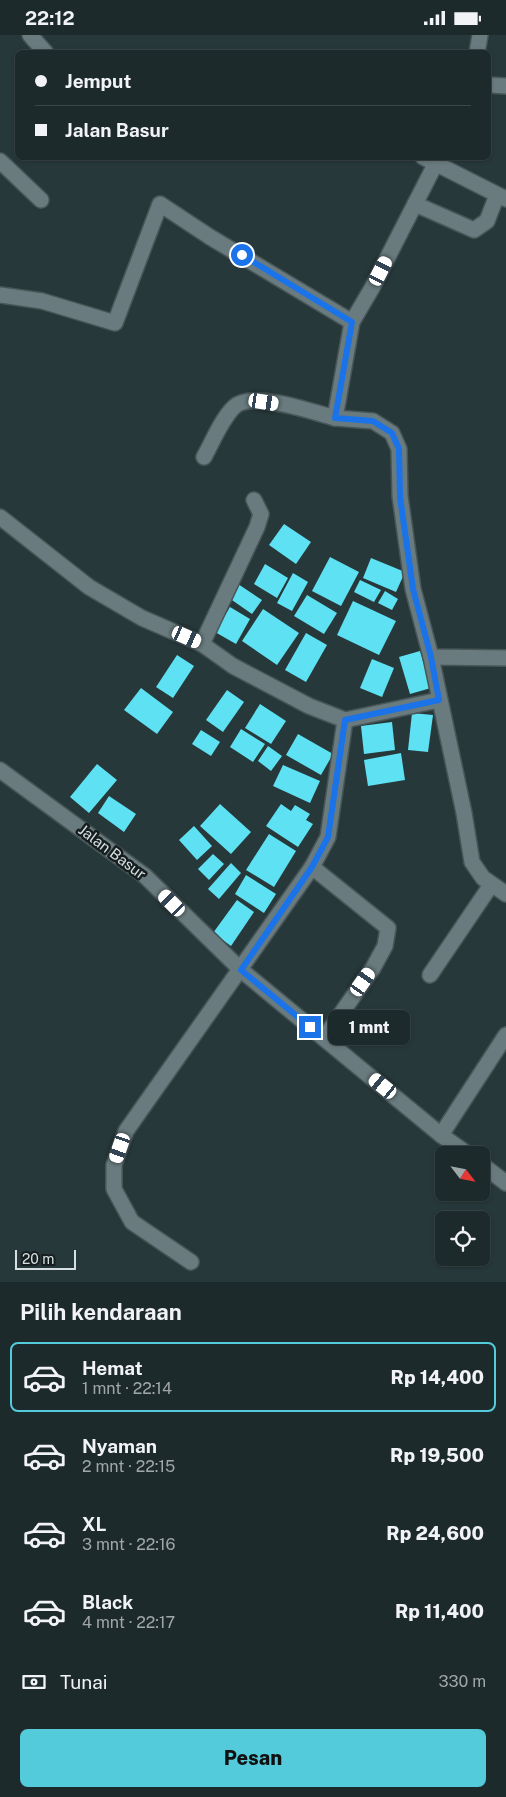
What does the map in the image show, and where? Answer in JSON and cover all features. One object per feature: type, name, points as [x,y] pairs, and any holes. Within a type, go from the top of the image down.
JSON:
[{"type":"street","points":[[30,35],[43,50]]},
{"type":"street","points":[[478,50],[480,35]]},
{"type":"street","points":[[491,85],[506,86]]},
{"type":"street","points":[[335,418],[352,322],[372,288],[415,203],[432,160],[502,197],[487,221],[474,230],[415,203]]},
{"type":"street","points":[[0,161],[41,200]]},
{"type":"street","points":[[0,295],[42,301],[115,323],[160,204],[210,237],[352,322]]},
{"type":"street","points":[[204,457],[227,416],[235,406],[246,401],[290,406],[335,418],[373,421],[392,433],[399,449],[400,497],[413,589],[431,657],[464,813],[472,862],[483,879],[506,894]]},
{"type":"street","points":[[202,644],[258,527],[261,515],[254,500]]},
{"type":"street","points":[[0,517],[89,587],[142,618],[202,644],[242,671],[309,707],[345,720],[439,700]]},
{"type":"street","points":[[431,657],[506,658]]},
{"type":"street","points":[[191,1262],[132,1223],[114,1189],[114,1165],[126,1131],[312,867],[328,837],[345,720]]},
{"type":"street","name":"Jalan Basur","points":[[0,770],[145,876],[241,970],[457,1146]]},
{"type":"street","points":[[312,867],[388,928],[385,946],[373,967],[324,1038]]},
{"type":"street","points":[[430,975],[491,885]]},
{"type":"street","points":[[442,1135],[506,1035]]},
{"type":"street","points":[[490,1171],[506,1183]]},
{"type":"building","points":[[284,524],[311,542],[296,564],[269,545]]},
{"type":"building","points":[[330,557],[359,572],[341,606],[312,591]]},
{"type":"building","points":[[371,558],[405,572],[396,592],[363,578]]},
{"type":"building","points":[[265,564],[288,578],[277,598],[254,584]]},
{"type":"building","points":[[293,573],[308,582],[292,611],[277,603]]},
{"type":"building","points":[[360,580],[381,590],[374,602],[354,592]]},
{"type":"building","points":[[238,584],[262,600],[252,614],[229,598]]},
{"type":"building","points":[[385,591],[398,599],[392,610],[378,603]]},
{"type":"building","points":[[307,595],[337,613],[324,634],[294,616]]},
{"type":"building","points":[[353,601],[396,621],[379,655],[337,635]]},
{"type":"building","points":[[230,607],[250,619],[236,644],[215,632]]},
{"type":"building","points":[[263,609],[299,633],[277,665],[242,641]]},
{"type":"building","points":[[306,633],[327,645],[306,682],[285,670]]},
{"type":"building","points":[[420,651],[431,688],[410,694],[399,657]]},
{"type":"building","points":[[177,655],[194,666],[173,698],[156,687]]},
{"type":"building","points":[[372,659],[394,668],[382,697],[360,688]]},
{"type":"building","points":[[141,688],[173,712],[157,734],[124,710]]},
{"type":"building","points":[[227,690],[244,702],[223,732],[206,720]]},
{"type":"building","points":[[260,704],[286,721],[271,744],[245,728]]},
{"type":"building","points":[[412,713],[433,715],[428,752],[408,750]]},
{"type":"building","points":[[392,722],[395,750],[364,754],[361,726]]},
{"type":"building","points":[[241,729],[265,744],[253,762],[230,747]]},
{"type":"building","points":[[201,730],[220,742],[211,756],[192,744]]},
{"type":"building","points":[[298,734],[333,754],[321,775],[286,755]]},
{"type":"building","points":[[268,746],[282,756],[271,771],[258,761]]},
{"type":"building","points":[[401,753],[405,780],[368,786],[364,760]]},
{"type":"building","points":[[97,764],[117,780],[89,813],[70,797]]},
{"type":"building","points":[[283,765],[320,781],[310,803],[273,786]]},
{"type":"building","points":[[109,796],[136,814],[124,832],[98,813]]},
{"type":"building","points":[[220,804],[251,832],[231,854],[200,826]]},
{"type":"building","points":[[281,804],[291,811],[295,805],[310,814],[306,820],[313,824],[298,847],[266,826]]},
{"type":"building","points":[[194,826],[212,846],[197,860],[179,840]]},
{"type":"building","points":[[269,834],[296,851],[274,887],[246,870]]},
{"type":"building","points":[[213,854],[224,864],[209,880],[198,869]]},
{"type":"building","points":[[231,863],[241,873],[219,899],[208,889]]},
{"type":"building","points":[[246,875],[276,894],[264,913],[235,894]]},
{"type":"building","points":[[237,900],[254,912],[231,946],[213,933]]},
{"type":"route","points":[[242,255],[352,322],[335,418],[373,421],[392,433],[399,449],[400,497],[413,589],[431,657],[439,700],[345,720],[328,837],[312,867],[241,970],[310,1027]]}]
